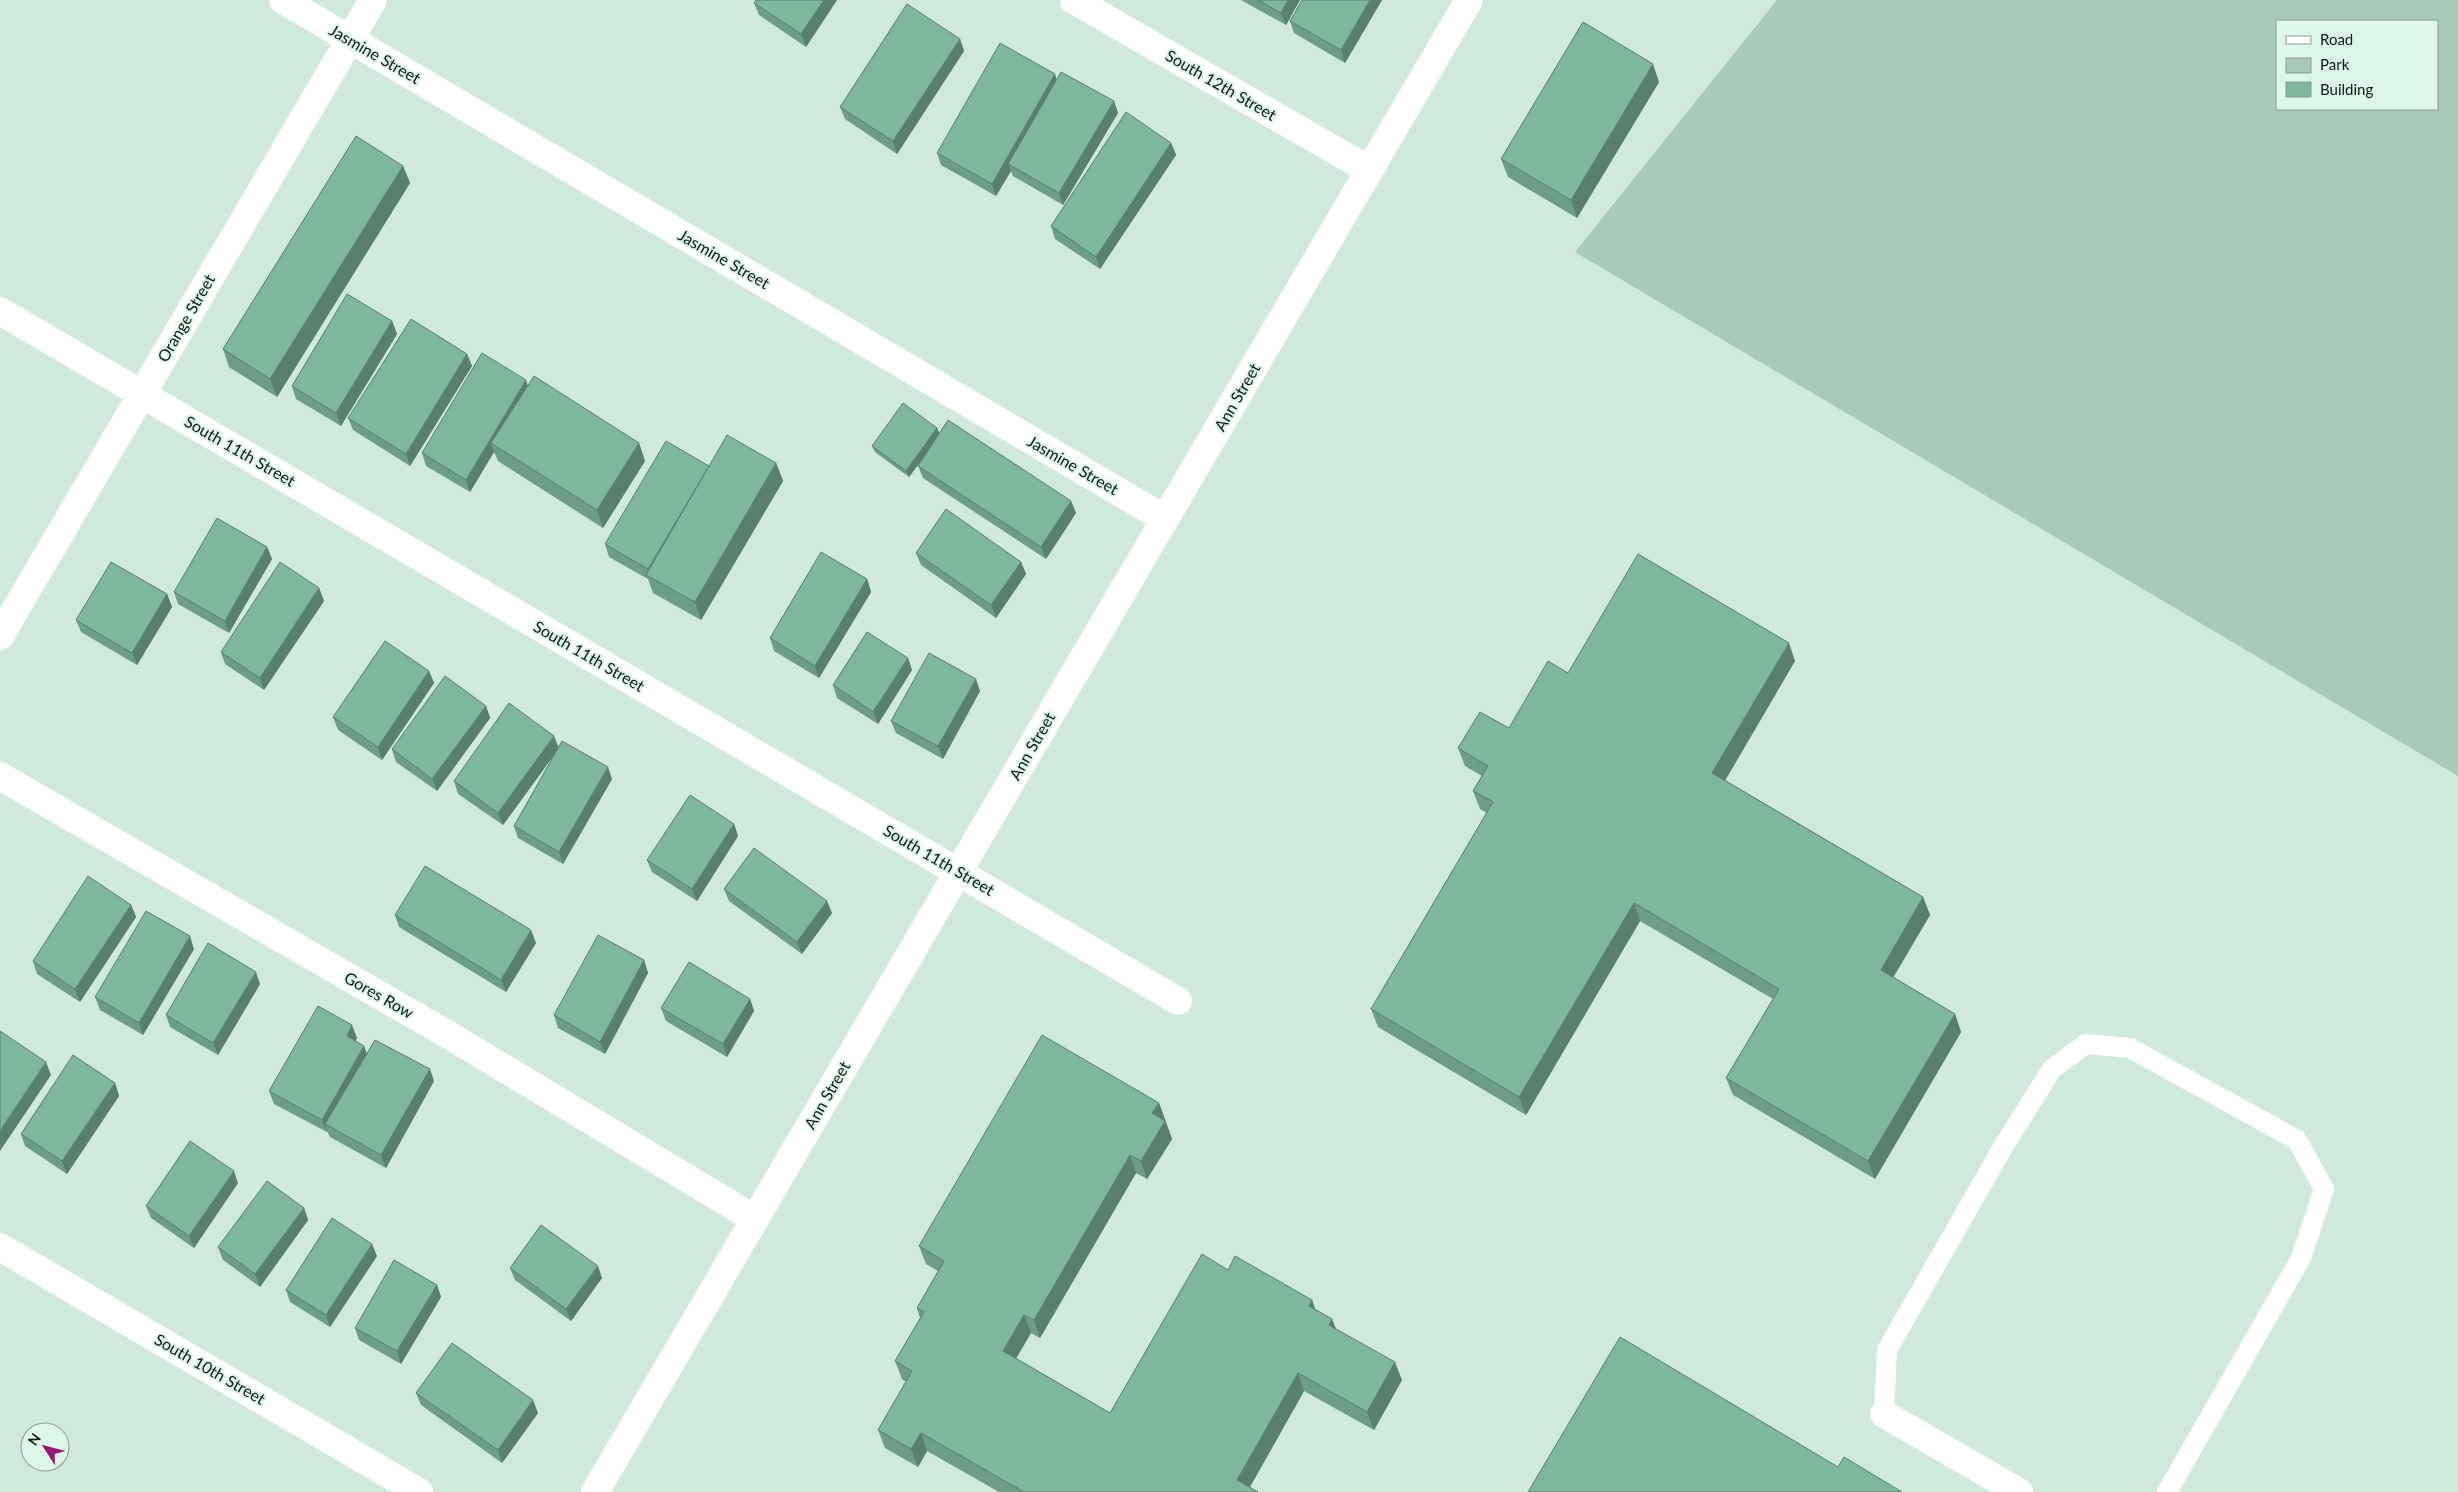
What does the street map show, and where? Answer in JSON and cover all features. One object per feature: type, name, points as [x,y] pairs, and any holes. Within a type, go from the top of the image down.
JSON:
[{"type":"street","name":"Jasmine Street","points":[[283,0],[1165,519]]},
{"type":"street","name":"Orange Street","points":[[0,636],[373,0]]},
{"type":"street","name":"South 12th Street","points":[[1074,0],[1369,170]]},
{"type":"street","name":"Ann Street","points":[[595,1492],[1469,0]]},
{"type":"street","name":"South 11th Street","points":[[0,311],[1178,1000]]},
{"type":"street","name":"Gores Row","points":[[0,776],[452,1037],[755,1219]]},
{"type":"street","name":"South 10th Street","points":[[0,1247],[420,1492]]},
{"type":"street","points":[[1884,1414],[2019,1492]]},
{"type":"lane","points":[[1884,1414],[1887,1350],[2003,1147],[2052,1069],[2086,1044],[2130,1048],[2297,1140],[2324,1188],[2301,1258],[2167,1492]]},
{"type":"green space","points":[[1777,0],[2458,0],[2458,776],[1575,252]]},
{"type":"building","points":[[756,0],[824,0],[801,34],[754,3]]},
{"type":"building","points":[[1258,0],[1288,0],[1281,13]]},
{"type":"building","points":[[1302,0],[1370,0],[1341,50],[1290,21]]},
{"type":"building","points":[[907,4],[960,39],[893,141],[840,107]]},
{"type":"building","points":[[1583,22],[1653,64],[1571,200],[1501,159]]},
{"type":"building","points":[[1000,43],[1055,74],[992,184],[937,153]]},
{"type":"building","points":[[1061,72],[1114,101],[1059,193],[1008,164]]},
{"type":"building","points":[[1126,112],[1171,143],[1096,257],[1051,226]]},
{"type":"building","points":[[356,136],[403,166],[270,379],[223,349]]},
{"type":"building","points":[[347,294],[392,321],[336,413],[292,386]]},
{"type":"building","points":[[411,319],[467,354],[406,454],[348,418]]},
{"type":"building","points":[[482,353],[526,380],[466,480],[422,453]]},
{"type":"building","points":[[534,376],[639,443],[597,510],[491,443]]},
{"type":"building","points":[[903,403],[937,428],[906,471],[872,446]]},
{"type":"building","points":[[948,420],[1071,501],[1041,547],[918,466]]},
{"type":"building","points":[[727,435],[776,463],[695,602],[646,575]]},
{"type":"building","points":[[666,441],[709,466],[648,569],[605,544]]},
{"type":"building","points":[[946,509],[1021,562],[991,605],[916,553]]},
{"type":"building","points":[[217,518],[267,547],[225,621],[174,592]]},
{"type":"building","points":[[821,552],[867,579],[815,666],[770,638]]},
{"type":"building","points":[[1638,554],[1789,643],[1712,773],[1923,897],[1881,970],[1955,1014],[1868,1161],[1726,1078],[1779,989],[1634,903],[1519,1097],[1371,1009],[1493,802],[1473,791],[1488,766],[1458,748],[1480,712],[1509,728],[1548,661],[1568,673]]},
{"type":"building","points":[[111,562],[167,594],[132,653],[76,620]]},
{"type":"building","points":[[280,562],[319,588],[260,678],[221,652]]},
{"type":"building","points":[[867,632],[908,658],[873,712],[833,685]]},
{"type":"building","points":[[385,641],[429,671],[378,747],[333,717]]},
{"type":"building","points":[[929,653],[976,679],[938,746],[891,721]]},
{"type":"building","points":[[445,676],[486,706],[432,779],[392,749]]},
{"type":"building","points":[[509,703],[554,736],[498,813],[454,781]]},
{"type":"building","points":[[562,741],[608,767],[559,852],[514,826]]},
{"type":"building","points":[[690,795],[734,824],[692,889],[647,860]]},
{"type":"building","points":[[754,848],[827,901],[797,942],[724,889]]},
{"type":"building","points":[[425,866],[531,930],[501,980],[395,915]]},
{"type":"building","points":[[88,876],[131,905],[75,989],[33,961]]},
{"type":"building","points":[[146,911],[190,936],[139,1023],[95,997]]},
{"type":"building","points":[[598,935],[644,960],[600,1042],[554,1015]]},
{"type":"building","points":[[208,943],[256,972],[213,1043],[166,1015]]},
{"type":"building","points":[[689,962],[750,999],[723,1044],[661,1008]]},
{"type":"building","points":[[318,1006],[352,1025],[347,1036],[364,1046],[322,1120],[269,1091]]},
{"type":"building","points":[[0,1031],[46,1062],[0,1131]]},
{"type":"building","points":[[1042,1035],[1159,1103],[1152,1113],[1165,1121],[1141,1161],[1130,1155],[1034,1320],[1024,1315],[1003,1351],[1110,1413],[1202,1254],[1228,1270],[1235,1256],[1312,1300],[1309,1306],[1332,1319],[1329,1325],[1395,1362],[1367,1412],[1298,1373],[1237,1480],[1258,1492],[1024,1492],[921,1433],[911,1449],[878,1430],[912,1371],[895,1361],[924,1312],[917,1308],[944,1261],[919,1246]]},
{"type":"building","points":[[375,1040],[430,1069],[381,1155],[325,1124]]},
{"type":"building","points":[[73,1055],[115,1083],[62,1161],[21,1134]]},
{"type":"building","points":[[190,1141],[234,1171],[189,1236],[146,1206]]},
{"type":"building","points":[[267,1181],[304,1208],[255,1274],[218,1247]]},
{"type":"building","points":[[332,1218],[372,1244],[326,1315],[286,1290]]},
{"type":"building","points":[[541,1225],[598,1266],[566,1309],[510,1268]]},
{"type":"building","points":[[394,1260],[437,1285],[397,1351],[355,1328]]},
{"type":"building","points":[[1620,1337],[1838,1467],[1844,1457],[1902,1492],[1528,1492]]},
{"type":"building","points":[[452,1343],[533,1400],[498,1450],[416,1393]]}]
